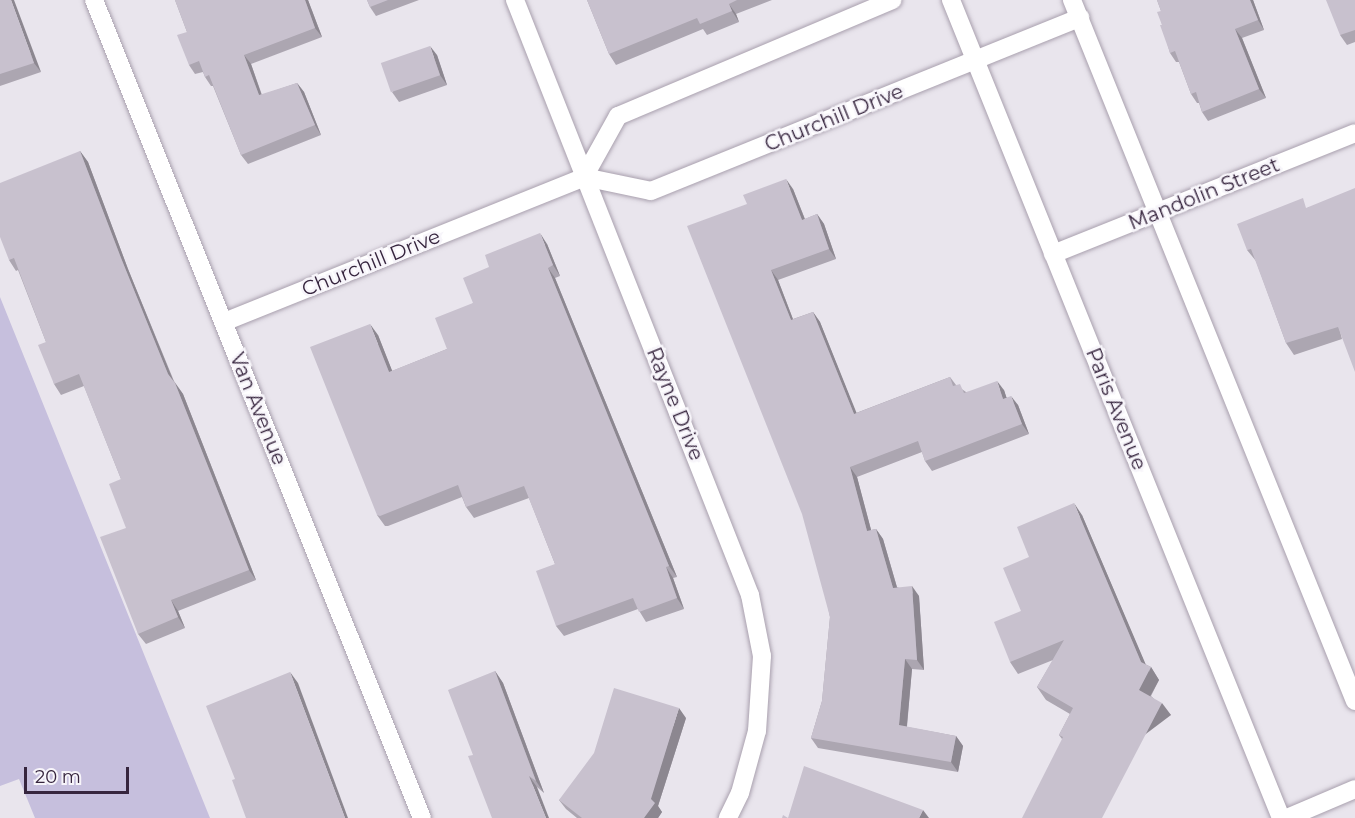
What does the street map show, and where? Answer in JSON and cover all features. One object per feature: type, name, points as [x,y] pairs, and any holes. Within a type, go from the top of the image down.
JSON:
[{"type":"street","name":"Van Avenue","points":[[94,0],[422,818]]},
{"type":"street","name":"Rayne Drive","points":[[515,0],[750,595],[762,656],[757,731],[740,793],[728,818]]},
{"type":"street","points":[[584,177],[618,116],[891,0]]},
{"type":"street","name":"Paris Avenue","points":[[951,0],[1281,818]]},
{"type":"street","points":[[1072,0],[1355,701]]},
{"type":"street","name":"Churchill Drive","points":[[224,322],[584,177],[651,191],[1080,18]]},
{"type":"street","name":"Mandolin Street","points":[[1053,254],[1355,133]]},
{"type":"street","points":[[1287,818],[1355,789]]},
{"type":"shaded area","points":[[0,297],[210,818],[35,818],[19,779],[0,786]]},
{"type":"building","points":[[0,0],[11,0],[34,63],[0,74]]},
{"type":"building","points":[[175,0],[305,0],[315,28],[244,55],[259,95],[297,83],[315,125],[241,155],[209,75],[205,77],[199,61],[189,65],[177,35],[187,32]]},
{"type":"building","points":[[367,0],[388,0],[370,7]]},
{"type":"building","points":[[587,0],[737,0],[729,4],[732,11],[700,24],[697,18],[609,54]]},
{"type":"building","points":[[1157,0],[1250,0],[1258,20],[1235,29],[1259,89],[1202,112],[1196,92],[1191,94],[1175,51],[1170,53],[1160,25],[1162,25],[1157,12],[1161,11]]},
{"type":"building","points":[[1326,0],[1355,0],[1355,30],[1340,35]]},
{"type":"building","points":[[430,46],[440,75],[391,92],[381,63]]},
{"type":"building","points":[[80,151],[121,258],[168,374],[175,383],[249,570],[171,600],[178,617],[138,634],[100,537],[126,528],[109,484],[121,479],[79,374],[54,384],[38,345],[46,342],[14,258],[9,260],[0,237],[0,183]]},
{"type":"building","points":[[786,179],[802,220],[817,214],[829,249],[771,270],[791,320],[813,312],[854,414],[950,377],[953,386],[960,384],[964,393],[997,381],[1003,399],[1011,396],[1022,424],[925,461],[918,441],[850,467],[867,531],[876,529],[893,588],[912,586],[917,660],[905,659],[899,725],[956,736],[951,762],[811,738],[822,701],[830,617],[802,514],[687,226],[747,204],[743,195]]},
{"type":"building","points":[[1355,188],[1355,372],[1338,327],[1286,343],[1251,249],[1247,250],[1237,224],[1303,198],[1306,208]]},
{"type":"building","points":[[540,233],[553,265],[548,268],[669,566],[666,567],[677,598],[639,612],[633,598],[556,626],[536,571],[555,564],[524,486],[466,507],[458,485],[380,516],[377,515],[310,347],[370,324],[389,372],[447,349],[435,318],[473,303],[463,278],[489,267],[485,255]]},
{"type":"building","points":[[1074,503],[1141,662],[1151,667],[1139,690],[1162,703],[1102,818],[1022,818],[1063,737],[1059,735],[1073,708],[1037,687],[1064,640],[1010,662],[994,622],[1021,611],[1003,568],[1029,557],[1017,527]]},
{"type":"building","points":[[495,671],[536,781],[529,776],[546,818],[492,818],[468,756],[473,755],[448,690]]},
{"type":"building","points":[[290,672],[345,818],[246,818],[232,780],[235,779],[206,706]]},
{"type":"building","points":[[614,688],[679,708],[651,799],[655,803],[644,818],[582,818],[559,800],[594,753]]},
{"type":"building","points":[[804,766],[923,810],[919,818],[788,818]]}]
